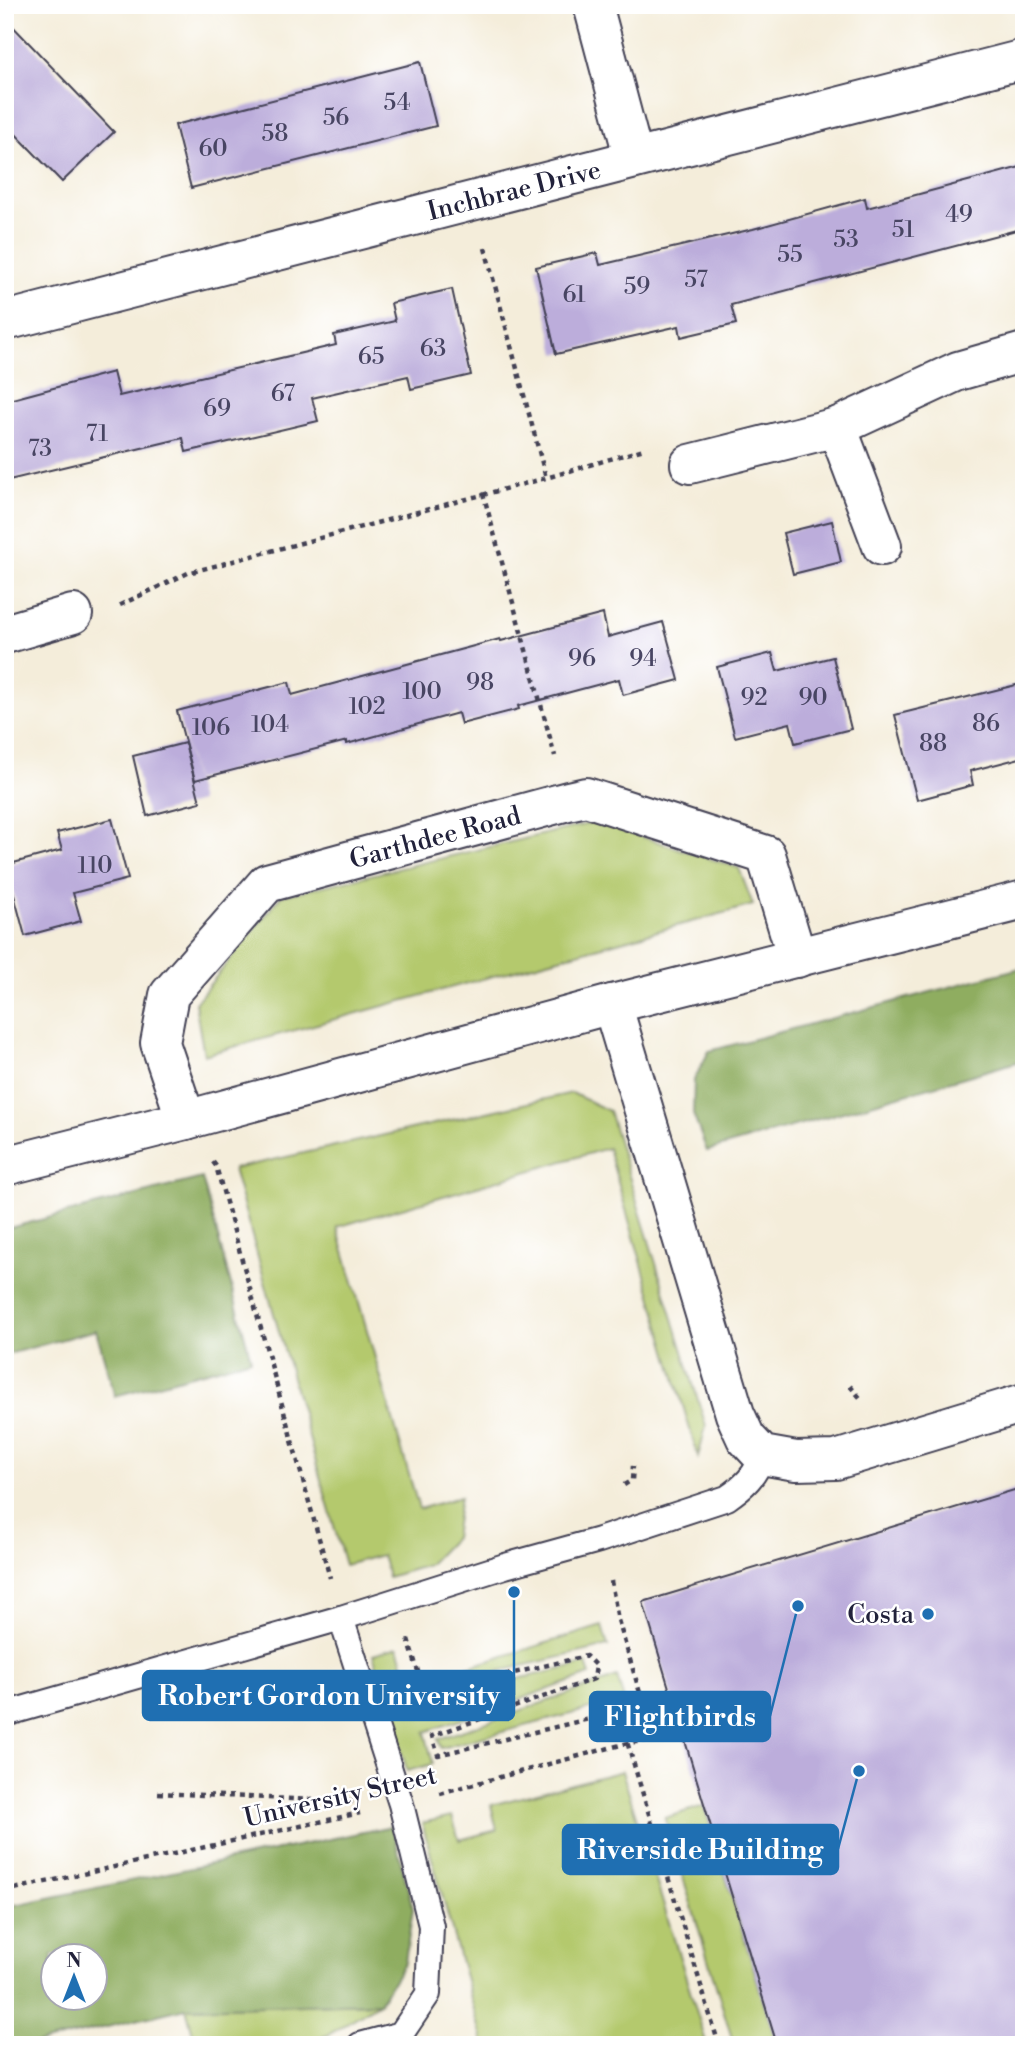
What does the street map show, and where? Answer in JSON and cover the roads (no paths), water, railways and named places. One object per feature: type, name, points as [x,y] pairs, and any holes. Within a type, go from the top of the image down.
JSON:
[{"type":"street","points":[[593,5],[634,159]]},
{"type":"street","name":"Inchbrae Drive","points":[[5,321],[1024,59]]},
{"type":"street","points":[[690,464],[837,427],[958,370],[1024,352]]},
{"type":"street","points":[[837,427],[882,546]]},
{"type":"street","points":[[5,634],[73,614]]},
{"type":"street","name":"Garthdee Road","points":[[186,1120],[160,1043],[169,995],[267,883],[568,801],[586,797],[766,855],[797,958]]},
{"type":"street","points":[[5,1166],[186,1120],[612,1004],[1024,900]]},
{"type":"street","points":[[612,1004],[735,1414],[746,1438],[762,1455],[796,1461],[836,1460],[1024,1403]]},
{"type":"lane","points":[[5,1714],[341,1618],[505,1566],[599,1540],[727,1498],[750,1479],[759,1466],[762,1455]]},
{"type":"lane","points":[[341,1618],[401,1804],[431,1926],[428,1994],[401,2034],[360,2045]]},
{"type":"place","name":"Robert Gordon University","points":[[514,1592]]},
{"type":"place","name":"Flightbirds","points":[[798,1606]]},
{"type":"place","name":"Costa","points":[[928,1614]]},
{"type":"place","name":"Riverside Building","points":[[859,1771]]}]
